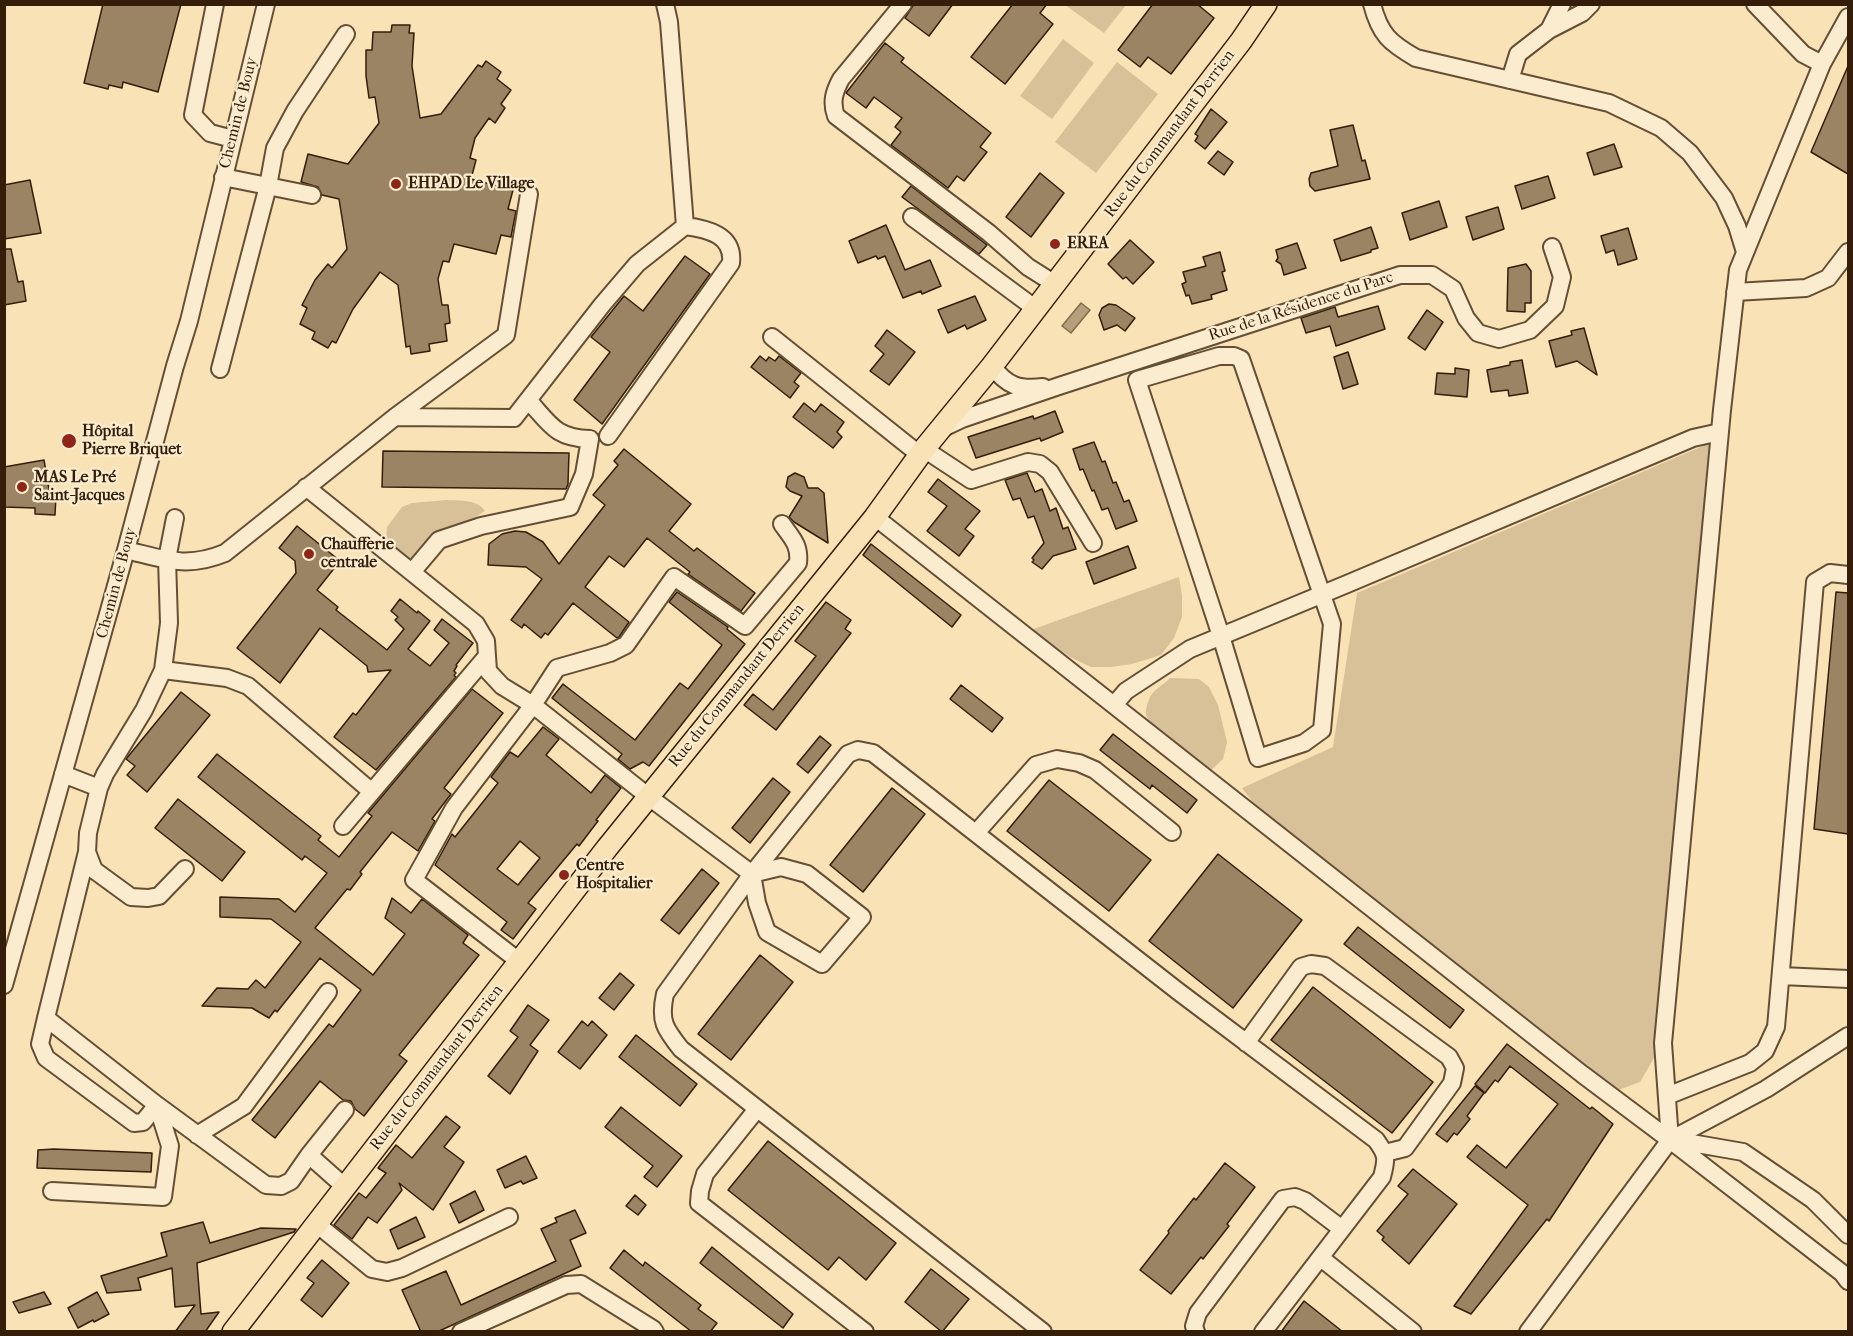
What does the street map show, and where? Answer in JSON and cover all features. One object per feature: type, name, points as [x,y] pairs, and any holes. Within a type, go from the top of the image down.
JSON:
[{"type":"main road","name":"Rue du Commandant Derrien","points":[[233,1332],[649,797],[992,366],[1241,41],[1266,4]]},
{"type":"main road","name":"Rue du Commandant Derrien","points":[[1241,41],[1273,4]]},
{"type":"street","points":[[215,4],[192,115],[210,134],[233,139]]},
{"type":"street","name":"Chemin de Bouy","points":[[4,985],[189,321],[266,4]]},
{"type":"street","points":[[666,4],[685,226]]},
{"type":"street","points":[[903,4],[842,79],[833,99],[836,117],[989,233],[1028,267],[1055,284]]},
{"type":"street","points":[[1372,4],[1379,27],[1394,45],[1416,58],[1609,104],[1661,128],[1690,153],[1724,198],[1737,226],[1745,252]]},
{"type":"street","points":[[1549,30],[1562,4]]},
{"type":"street","points":[[1509,80],[1518,54],[1549,30],[1582,13],[1591,4]]},
{"type":"street","points":[[1755,4],[1803,54],[1822,64]]},
{"type":"street","points":[[1671,1140],[1663,1043],[1720,432],[1738,270],[1822,64],[1848,17]]},
{"type":"street","points":[[220,369],[268,186],[275,148],[295,111],[346,34]]},
{"type":"street","points":[[223,177],[312,195]]},
{"type":"street","points":[[126,550],[184,563],[209,560],[225,553],[395,417],[506,335],[529,194]]},
{"type":"street","points":[[912,217],[1036,309]]},
{"type":"street","points":[[395,417],[514,418],[637,264],[685,226],[705,229],[724,239],[732,252],[731,263],[608,436]]},
{"type":"street","name":"Rue de la Résidence du Parc","points":[[938,432],[962,419],[1059,386],[1400,275],[1432,274],[1453,289],[1466,318],[1478,333],[1499,339],[1530,330],[1555,306],[1562,277],[1552,247]]},
{"type":"street","points":[[1735,292],[1806,288],[1828,278],[1848,252]]},
{"type":"street","points":[[772,337],[922,452],[971,480],[1028,462],[1040,464],[1050,472],[1093,543]]},
{"type":"street","points":[[1219,356],[1234,356],[1241,359],[1332,624],[1322,730],[1304,742],[1258,758],[1221,636],[1137,380],[1219,356]]},
{"type":"street","name":"Rue de la Résidence du Parc","points":[[992,366],[1003,379],[1021,388],[1059,386]]},
{"type":"street","points":[[412,572],[439,540],[481,526],[570,507],[584,474],[590,439],[572,439],[556,431],[528,400]]},
{"type":"street","points":[[1114,705],[1126,691],[1190,649],[1693,438],[1720,432]]},
{"type":"street","points":[[306,487],[476,624],[486,641],[488,671],[502,686],[532,705],[752,874],[757,903],[767,932],[822,964],[862,917],[807,874],[781,867],[752,874]]},
{"type":"street","points":[[874,517],[1582,1074],[1842,1273],[1848,1281]]},
{"type":"street","points":[[157,1105],[143,1122],[134,1123],[46,1058],[40,1044],[87,852],[88,833],[99,788],[144,710],[163,670],[169,623],[167,559],[175,518]]},
{"type":"street","points":[[511,955],[414,880],[454,808],[557,668],[610,653],[627,645],[674,577],[745,626],[798,563],[800,553],[782,525]]},
{"type":"street","points":[[1667,1096],[1750,1063],[1765,1051],[1776,1027],[1815,582],[1830,573],[1848,575]]},
{"type":"street","points":[[343,826],[487,656]]},
{"type":"street","points":[[163,670],[227,678],[248,686],[372,792]]},
{"type":"street","points":[[1043,1332],[681,1050],[669,1034],[664,1022],[662,1009],[664,994],[752,874],[848,754],[858,750],[873,753],[1179,992],[1376,1140],[1385,1153],[1386,1162],[1382,1177],[1263,1332]]},
{"type":"street","points":[[976,833],[1036,765],[1057,759],[1079,763],[1095,770],[1172,832]]},
{"type":"street","points":[[63,774],[99,788]]},
{"type":"street","points":[[87,852],[94,870],[131,897],[159,897],[185,868]]},
{"type":"street","points":[[1246,1042],[1301,967],[1311,964],[1324,966],[1449,1057],[1455,1068],[1452,1083],[1405,1148],[1385,1153]]},
{"type":"street","points":[[1781,976],[1848,979]]},
{"type":"street","points":[[197,1135],[244,1106],[328,992]]},
{"type":"street","points":[[46,1018],[157,1105],[266,1185],[281,1186],[291,1181],[345,1110]]},
{"type":"street","points":[[1528,1332],[1671,1140],[1766,1089],[1848,1036]]},
{"type":"street","points":[[52,1191],[163,1197],[170,1146],[157,1105]]},
{"type":"street","points":[[757,1109],[705,1174],[699,1203],[865,1332]]},
{"type":"street","points":[[1671,1140],[1743,1152],[1813,1200],[1848,1234]]},
{"type":"street","points":[[309,1155],[345,1187]]},
{"type":"street","points":[[1196,1332],[1194,1326],[1198,1312],[1283,1199],[1295,1197],[1305,1201],[1342,1229]]},
{"type":"street","points":[[316,1225],[372,1269],[387,1272],[402,1268],[510,1217]]},
{"type":"street","points":[[1321,1258],[1413,1332]]},
{"type":"street","points":[[461,1332],[566,1285],[581,1284],[655,1332]]},
{"type":"shaded area","points":[[1065,5],[1126,5],[1104,33]]},
{"type":"shaded area","points":[[1063,39],[1094,63],[1052,119],[1020,96]]},
{"type":"shaded area","points":[[1117,62],[1158,94],[1096,173],[1055,142]]},
{"type":"shaded area","points":[[1081,303],[1090,310],[1071,333],[1062,326]]},
{"type":"shaded area","points":[[1710,443],[1654,1058],[1640,1082],[1616,1091],[1255,805],[1242,788],[1333,747],[1357,593]]},
{"type":"shaded area","points":[[447,500],[478,504],[485,511],[412,558],[406,558],[389,547],[386,541],[387,527],[402,507],[412,503]]},
{"type":"shaded area","points":[[1179,577],[1182,617],[1174,638],[1161,655],[1132,664],[1091,667],[1070,657],[1031,630]]},
{"type":"shaded area","points":[[1170,678],[1199,679],[1209,687],[1218,705],[1227,742],[1223,759],[1208,773],[1164,737],[1146,715],[1150,697]]},
{"type":"building","points":[[103,4],[181,4],[158,92],[123,82],[122,88],[109,85],[108,89],[84,83]]},
{"type":"building","points":[[914,4],[953,4],[929,36],[905,18]]},
{"type":"building","points":[[1013,4],[1047,4],[1040,13],[1053,24],[1005,84],[971,57]]},
{"type":"building","points":[[1153,4],[1197,4],[1214,18],[1171,74],[1148,57],[1140,67],[1118,50]]},
{"type":"building","name":"EHPAD Le Village","points":[[392,25],[410,25],[409,33],[414,33],[412,66],[420,118],[441,114],[478,65],[482,67],[486,61],[501,72],[497,79],[511,90],[501,104],[505,108],[495,123],[489,118],[475,138],[470,158],[476,160],[471,179],[513,190],[508,209],[516,211],[511,237],[501,235],[496,254],[454,244],[449,262],[443,261],[438,279],[442,305],[448,305],[450,323],[445,324],[447,341],[429,344],[430,351],[411,354],[410,346],[406,347],[398,285],[380,272],[353,309],[336,343],[332,341],[328,348],[312,339],[315,332],[300,324],[307,308],[302,305],[315,280],[328,264],[332,268],[347,249],[339,199],[322,195],[318,187],[301,182],[308,154],[348,164],[379,123],[375,97],[369,98],[366,50],[372,50],[373,32],[391,32]]},
{"type":"building","points":[[885,43],[904,58],[901,62],[991,133],[980,147],[987,152],[964,181],[957,176],[948,188],[891,145],[901,132],[895,127],[902,118],[874,97],[866,108],[846,93]]},
{"type":"building","points":[[1848,66],[1848,174],[1811,152]]},
{"type":"building","points":[[1211,109],[1227,122],[1205,149],[1195,141],[1198,136],[1195,134]]},
{"type":"building","points":[[1353,125],[1362,161],[1365,160],[1370,179],[1315,191],[1310,186],[1311,173],[1338,166],[1330,130]]},
{"type":"building","points":[[1614,144],[1622,167],[1594,175],[1587,153]]},
{"type":"building","points":[[1218,151],[1233,162],[1224,175],[1208,163]]},
{"type":"building","points":[[1040,173],[1064,193],[1031,237],[1006,217]]},
{"type":"building","points":[[1548,176],[1555,198],[1522,209],[1515,186]]},
{"type":"building","points":[[30,180],[41,233],[4,239],[4,185]]},
{"type":"building","points":[[911,186],[987,245],[979,254],[902,197]]},
{"type":"building","points":[[1439,201],[1447,227],[1410,240],[1402,213]]},
{"type":"building","points":[[1498,207],[1504,229],[1473,240],[1466,217]]},
{"type":"building","points":[[886,225],[905,270],[930,260],[941,286],[922,294],[921,291],[903,298],[885,256],[878,259],[876,256],[858,263],[849,241]]},
{"type":"building","points":[[1371,227],[1378,248],[1341,261],[1334,240]]},
{"type":"building","points":[[1628,228],[1637,259],[1618,265],[1614,250],[1606,253],[1601,236]]},
{"type":"building","points":[[1130,240],[1154,262],[1133,284],[1126,277],[1123,279],[1108,264]]},
{"type":"building","points":[[1297,243],[1306,268],[1284,275],[1281,264],[1276,261],[1278,258],[1276,250]]},
{"type":"building","points":[[4,249],[11,249],[18,282],[23,281],[26,301],[4,305]]},
{"type":"building","points":[[1220,252],[1227,290],[1211,295],[1212,299],[1192,304],[1182,284],[1186,282],[1183,272],[1206,266],[1203,257]]},
{"type":"building","points":[[685,256],[710,274],[602,424],[574,400],[610,352],[591,337],[624,296],[643,311]]},
{"type":"building","points":[[1526,264],[1531,271],[1531,303],[1525,303],[1525,312],[1507,311],[1508,268]]},
{"type":"building","points":[[975,296],[986,320],[967,329],[965,325],[948,333],[938,310]]},
{"type":"building","points":[[1109,304],[1116,305],[1135,318],[1125,331],[1117,325],[1104,330],[1099,315],[1102,308]]},
{"type":"building","points":[[1378,306],[1385,329],[1336,346],[1330,326],[1306,333],[1301,318],[1335,307],[1338,317]]},
{"type":"building","points":[[1427,310],[1443,322],[1425,350],[1408,338]]},
{"type":"building","points":[[1584,328],[1597,375],[1577,361],[1556,367],[1549,341],[1572,335],[1571,331]]},
{"type":"building","points":[[887,330],[915,352],[889,385],[870,371],[884,354],[875,346]]},
{"type":"building","points":[[1348,352],[1358,384],[1343,389],[1334,357]]},
{"type":"building","points":[[760,356],[766,361],[769,357],[775,361],[779,356],[801,373],[794,382],[799,386],[790,398],[751,367]]},
{"type":"building","points":[[1522,360],[1528,393],[1509,396],[1508,390],[1491,392],[1487,370]]},
{"type":"building","points":[[1455,368],[1469,370],[1467,397],[1435,394],[1437,373],[1455,374]]},
{"type":"building","points":[[804,403],[815,412],[821,404],[844,422],[837,432],[842,437],[833,448],[793,417]]},
{"type":"building","points":[[1055,411],[1063,432],[1041,441],[1040,438],[976,458],[968,437]]},
{"type":"building","points":[[1094,442],[1124,502],[1129,500],[1137,521],[1116,529],[1108,508],[1102,510],[1083,469],[1080,470],[1073,449]]},
{"type":"building","points":[[624,449],[691,504],[669,531],[694,551],[697,548],[755,593],[741,611],[688,574],[690,572],[647,538],[624,567],[609,556],[585,587],[629,622],[619,637],[617,638],[573,603],[548,635],[545,633],[541,638],[524,624],[522,628],[511,620],[542,579],[526,567],[488,565],[489,544],[502,534],[515,531],[526,532],[543,542],[559,564],[605,505],[593,495],[618,465],[614,461]]},
{"type":"building","points":[[383,451],[569,453],[568,484],[566,489],[382,487]]},
{"type":"building","name":"MAS Le Pré Saint-Jacques","points":[[44,460],[50,495],[56,495],[55,515],[35,514],[35,508],[4,507],[4,467]]},
{"type":"building","points":[[795,473],[804,477],[808,488],[818,488],[824,493],[828,543],[789,517],[802,496],[786,487],[788,477]]},
{"type":"building","points":[[1027,473],[1035,492],[1042,489],[1050,511],[1056,508],[1063,529],[1068,527],[1076,549],[1053,556],[1042,569],[1032,562],[1034,560],[1032,558],[1044,543],[1034,516],[1028,518],[1020,498],[1013,500],[1005,480]]},
{"type":"building","points":[[938,479],[980,511],[965,529],[974,536],[959,556],[927,531],[947,506],[928,492]]},
{"type":"building","points":[[297,526],[340,561],[317,590],[338,607],[336,610],[387,650],[404,629],[395,620],[398,617],[391,611],[400,599],[430,621],[408,649],[430,666],[449,643],[434,630],[442,619],[473,643],[456,665],[454,675],[456,677],[376,770],[334,737],[353,713],[356,715],[391,670],[368,672],[367,666],[320,628],[280,683],[237,648],[296,573],[295,561],[279,548]]},
{"type":"building","points":[[871,544],[961,615],[952,627],[863,555]]},
{"type":"building","points":[[1128,546],[1136,568],[1094,584],[1086,562]]},
{"type":"building","points":[[677,592],[728,627],[727,629],[745,644],[649,766],[643,762],[630,769],[618,759],[622,754],[552,698],[563,684],[635,740],[680,683],[688,689],[722,645],[669,602]]},
{"type":"building","points":[[1836,592],[1848,593],[1848,834],[1814,829]]},
{"type":"building","points":[[826,602],[851,620],[845,629],[851,633],[776,730],[744,705],[753,694],[773,710],[816,656],[795,641]]},
{"type":"building","points":[[961,685],[1003,718],[992,732],[950,699]]},
{"type":"building","points":[[472,689],[503,713],[444,788],[451,794],[432,819],[435,821],[418,851],[392,832],[360,872],[362,874],[350,890],[347,889],[315,928],[373,975],[405,934],[385,918],[392,898],[411,913],[422,899],[468,935],[463,943],[479,955],[399,1055],[407,1061],[364,1116],[355,1109],[351,1101],[343,1100],[320,1081],[275,1138],[252,1120],[329,1024],[333,1027],[361,990],[320,958],[277,1012],[275,1010],[269,1018],[252,1008],[202,1006],[217,988],[248,989],[256,980],[265,988],[301,942],[271,919],[220,917],[220,897],[279,899],[295,912],[327,873],[305,856],[302,860],[198,777],[217,754],[321,836],[318,840],[339,857],[372,816],[368,813]]},
{"type":"building","points":[[181,692],[210,715],[147,792],[127,775],[135,766],[126,759]]},
{"type":"building","points":[[543,727],[559,739],[546,755],[591,793],[605,775],[621,788],[579,846],[577,844],[528,903],[536,909],[513,939],[501,930],[507,922],[435,865],[452,834],[455,837],[498,783],[491,777],[510,752],[518,757]],"holes":[[[520,841],[540,858],[518,885],[497,869]]]},
{"type":"building","points":[[1113,734],[1197,800],[1187,813],[1152,785],[1150,789],[1100,750]]},
{"type":"building","points":[[820,736],[831,745],[808,773],[797,764]]},
{"type":"building","points":[[773,778],[790,792],[750,843],[732,828]]},
{"type":"building","points":[[1049,780],[1151,860],[1109,911],[1007,831]]},
{"type":"building","points":[[892,788],[925,814],[863,892],[830,865]]},
{"type":"building","points":[[178,799],[245,852],[222,881],[155,828]]},
{"type":"building","points":[[1218,854],[1302,920],[1233,1008],[1149,941]]},
{"type":"building","points":[[702,869],[719,883],[679,934],[661,920]]},
{"type":"building","points":[[1358,927],[1464,1010],[1450,1028],[1344,944]]},
{"type":"building","points":[[760,955],[793,982],[731,1060],[698,1034]]},
{"type":"building","points":[[620,973],[634,985],[614,1010],[599,998]]},
{"type":"building","points":[[1313,987],[1433,1082],[1392,1133],[1271,1040]]},
{"type":"building","points":[[528,1005],[549,1020],[530,1045],[538,1051],[510,1094],[488,1076],[518,1037],[510,1031]]},
{"type":"building","points":[[582,1021],[588,1026],[592,1021],[607,1035],[580,1069],[558,1052]]},
{"type":"building","points":[[636,1035],[697,1084],[680,1106],[619,1057]]},
{"type":"building","points":[[1507,1044],[1590,1109],[1592,1107],[1613,1124],[1549,1221],[1547,1219],[1471,1314],[1454,1306],[1528,1205],[1467,1157],[1477,1145],[1506,1168],[1558,1104],[1510,1066],[1498,1082],[1495,1080],[1485,1093],[1475,1084]]},
{"type":"building","points":[[1475,1086],[1484,1093],[1467,1116],[1470,1119],[1457,1135],[1454,1133],[1447,1142],[1436,1134]]},
{"type":"building","points":[[621,1107],[682,1156],[657,1187],[644,1177],[653,1166],[605,1127]]},
{"type":"building","points":[[446,1116],[460,1127],[444,1147],[464,1162],[433,1210],[399,1183],[402,1190],[377,1223],[368,1217],[352,1239],[334,1225],[359,1193],[366,1198],[386,1173],[378,1168],[396,1145],[412,1158]]},
{"type":"building","points":[[768,1141],[896,1243],[866,1280],[839,1257],[828,1270],[728,1190]]},
{"type":"building","points":[[38,1150],[152,1153],[151,1172],[37,1168]]},
{"type":"building","points":[[526,1156],[537,1178],[523,1184],[521,1181],[505,1188],[497,1170]]},
{"type":"building","points":[[1225,1163],[1255,1187],[1227,1224],[1229,1226],[1171,1294],[1140,1270],[1194,1198],[1196,1200]]},
{"type":"building","points":[[1413,1169],[1457,1204],[1409,1264],[1382,1240],[1384,1237],[1377,1231],[1408,1194],[1398,1186]]},
{"type":"building","points":[[475,1191],[484,1210],[459,1223],[450,1204]]},
{"type":"building","points":[[635,1195],[646,1205],[638,1215],[626,1206]]},
{"type":"building","points":[[575,1210],[586,1233],[570,1240],[581,1266],[437,1332],[421,1332],[402,1290],[446,1271],[461,1305],[556,1261],[541,1229],[557,1222],[555,1218]]},
{"type":"building","points":[[416,1217],[425,1237],[398,1249],[390,1230]]},
{"type":"building","points":[[203,1222],[210,1243],[261,1228],[296,1229],[294,1232],[197,1263],[201,1314],[219,1312],[205,1332],[175,1332],[195,1305],[175,1307],[172,1268],[138,1278],[141,1290],[107,1293],[101,1276],[167,1256],[161,1233]]},
{"type":"building","points":[[712,1247],[793,1314],[783,1328],[700,1263]]},
{"type":"building","points":[[624,1250],[643,1266],[645,1262],[701,1305],[698,1309],[717,1323],[710,1332],[692,1332],[610,1268]]},
{"type":"building","points":[[322,1260],[349,1283],[322,1317],[301,1300],[314,1283],[307,1278]]},
{"type":"building","points":[[931,1269],[969,1299],[942,1332],[905,1302]]},
{"type":"building","points":[[44,1292],[51,1304],[19,1313],[13,1302]]},
{"type":"building","points":[[97,1292],[109,1314],[78,1328],[68,1308]]},
{"type":"building","points":[[1304,1301],[1343,1332],[1281,1332]]},
{"type":"place","name":"EHPAD Le Village","points":[[396,184]]},
{"type":"place","name":"EREA","points":[[1055,244]]},
{"type":"place","name":"Hôpital Pierre Briquet","points":[[69,441]]},
{"type":"place","name":"MAS Le Pré Saint-Jacques","points":[[22,487]]},
{"type":"place","name":"Chaufferie centrale","points":[[309,554]]},
{"type":"place","name":"Centre Hospitalier","points":[[564,875]]}]
